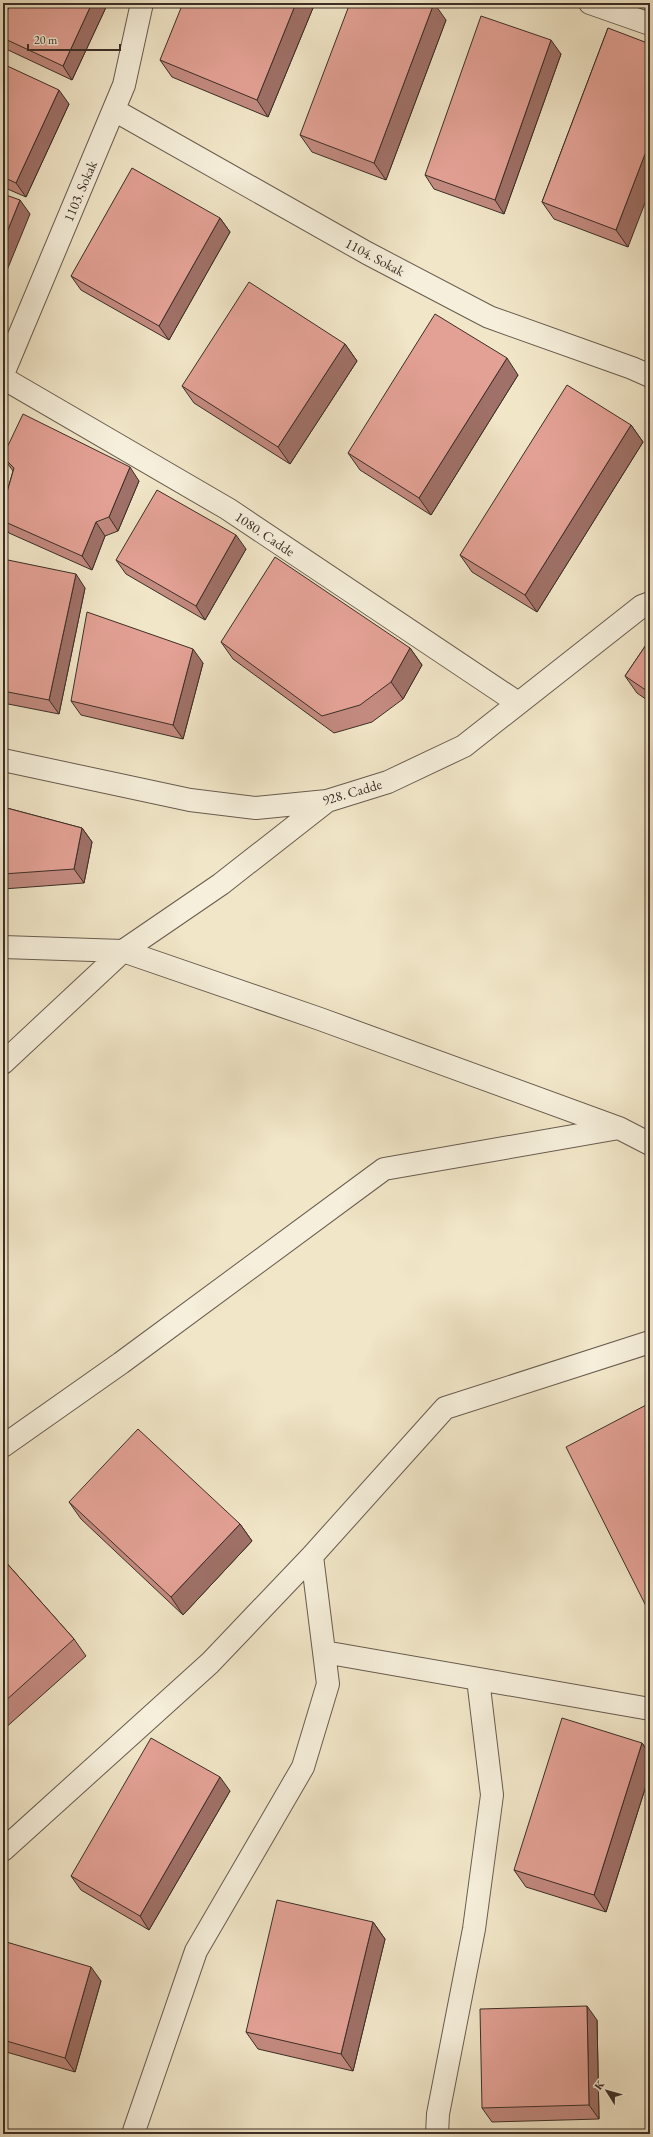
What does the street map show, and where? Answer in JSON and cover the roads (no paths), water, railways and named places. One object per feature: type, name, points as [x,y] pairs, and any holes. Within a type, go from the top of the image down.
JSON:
[{"type":"street","name":"1103. Sokak","points":[[3,374],[124,85],[142,3]]},
{"type":"street","points":[[590,3],[650,24]]},
{"type":"street","name":"1104. Sokak","points":[[114,110],[367,252],[489,316],[632,368],[650,376]]},
{"type":"street","name":"1080. Cadde","points":[[3,378],[228,509],[518,703]]},
{"type":"street","name":"928. Cadde","points":[[3,760],[190,800],[256,808],[327,801],[388,782],[464,746],[642,606],[650,603]]},
{"type":"street","points":[[3,1063],[124,951],[221,884],[327,801]]},
{"type":"street","points":[[3,946],[124,951],[320,1019],[619,1128],[650,1144]]},
{"type":"street","points":[[3,1446],[121,1363],[384,1169],[619,1128]]},
{"type":"street","points":[[3,1850],[210,1663],[312,1556],[445,1408],[650,1342]]},
{"type":"street","points":[[133,2134],[196,1950],[304,1767],[328,1684],[312,1556]]},
{"type":"street","points":[[324,1652],[650,1708]]},
{"type":"street","points":[[437,2134],[438,2114],[474,1929],[492,1795],[478,1679]]}]
